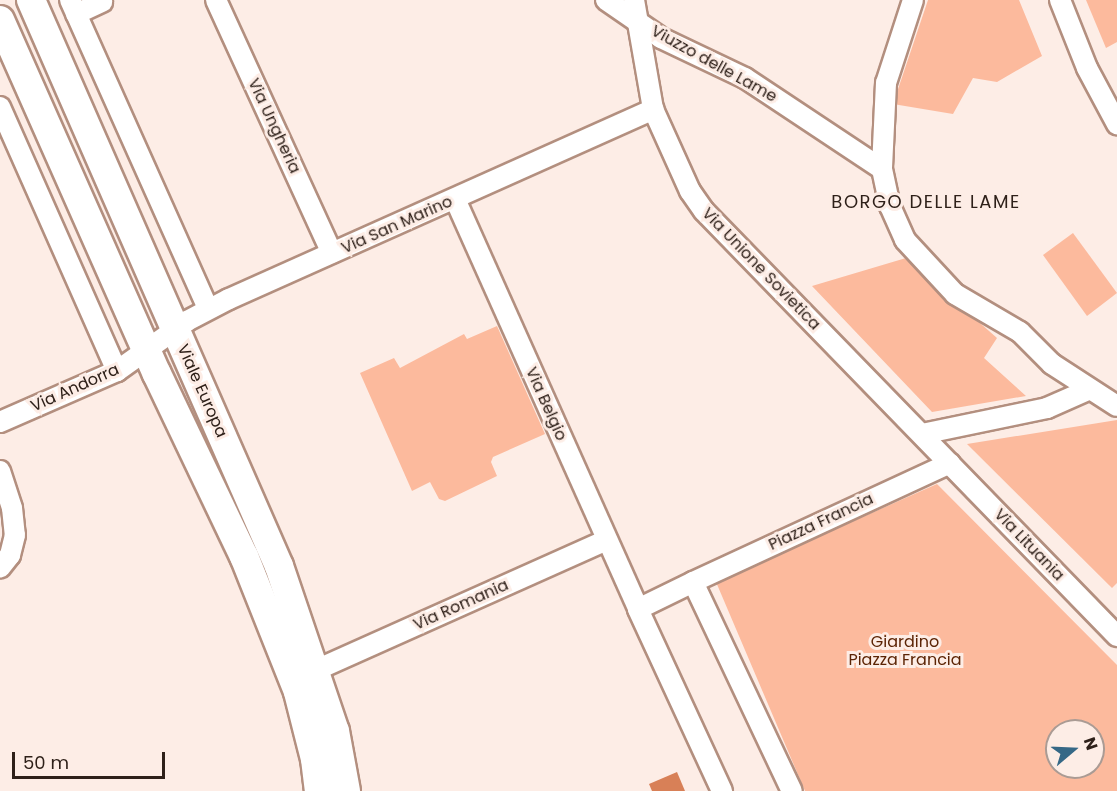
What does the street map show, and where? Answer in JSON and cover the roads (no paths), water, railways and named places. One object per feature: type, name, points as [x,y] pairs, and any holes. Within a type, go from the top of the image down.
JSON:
[{"type":"main road","name":"Viale Europa","points":[[31,0],[279,566],[335,731],[346,791]]},
{"type":"main road","name":"Viale Europa","points":[[0,20],[148,352],[244,556],[291,673],[315,759],[318,791]]},
{"type":"street","name":"Via Ungheria","points":[[216,0],[332,253]]},
{"type":"street","name":"Viuzzo delle Lame","points":[[606,0],[662,38],[745,78],[882,168]]},
{"type":"street","name":"Via Unione Sovietica","points":[[634,0],[653,109],[685,181],[704,211],[950,463]]},
{"type":"street","points":[[913,0],[886,83],[882,168],[890,206],[905,240],[923,263],[955,294],[1020,332],[1052,363],[1088,390],[1117,406]]},
{"type":"street","points":[[1060,0],[1087,68],[1117,124]]},
{"type":"street","points":[[102,2],[73,7],[208,309]]},
{"type":"street","points":[[0,107],[117,371]]},
{"type":"street","name":"Via San Marino","points":[[148,352],[208,309],[653,109]]},
{"type":"street","name":"Via Belgio","points":[[455,199],[638,609]]},
{"type":"street","name":"Via Andorra","points":[[0,422],[117,371],[148,352]]},
{"type":"street","points":[[922,434],[1047,408],[1088,390]]},
{"type":"street","name":"Piazza Francia","points":[[638,609],[950,463]]},
{"type":"street","name":"Via Lituania","points":[[950,463],[1114,626]]},
{"type":"street","points":[[0,471],[12,508],[15,535],[10,555],[0,568]]},
{"type":"street","name":"Via Romania","points":[[316,670],[606,540]]},
{"type":"street","points":[[693,582],[792,791]]},
{"type":"street","points":[[638,609],[722,791]]},
{"type":"district","name":"BORGO DELLE LAME","points":[[926,202]]},
{"type":"park label","name":"Giardino Piazza Francia","points":[[905,651]]}]
